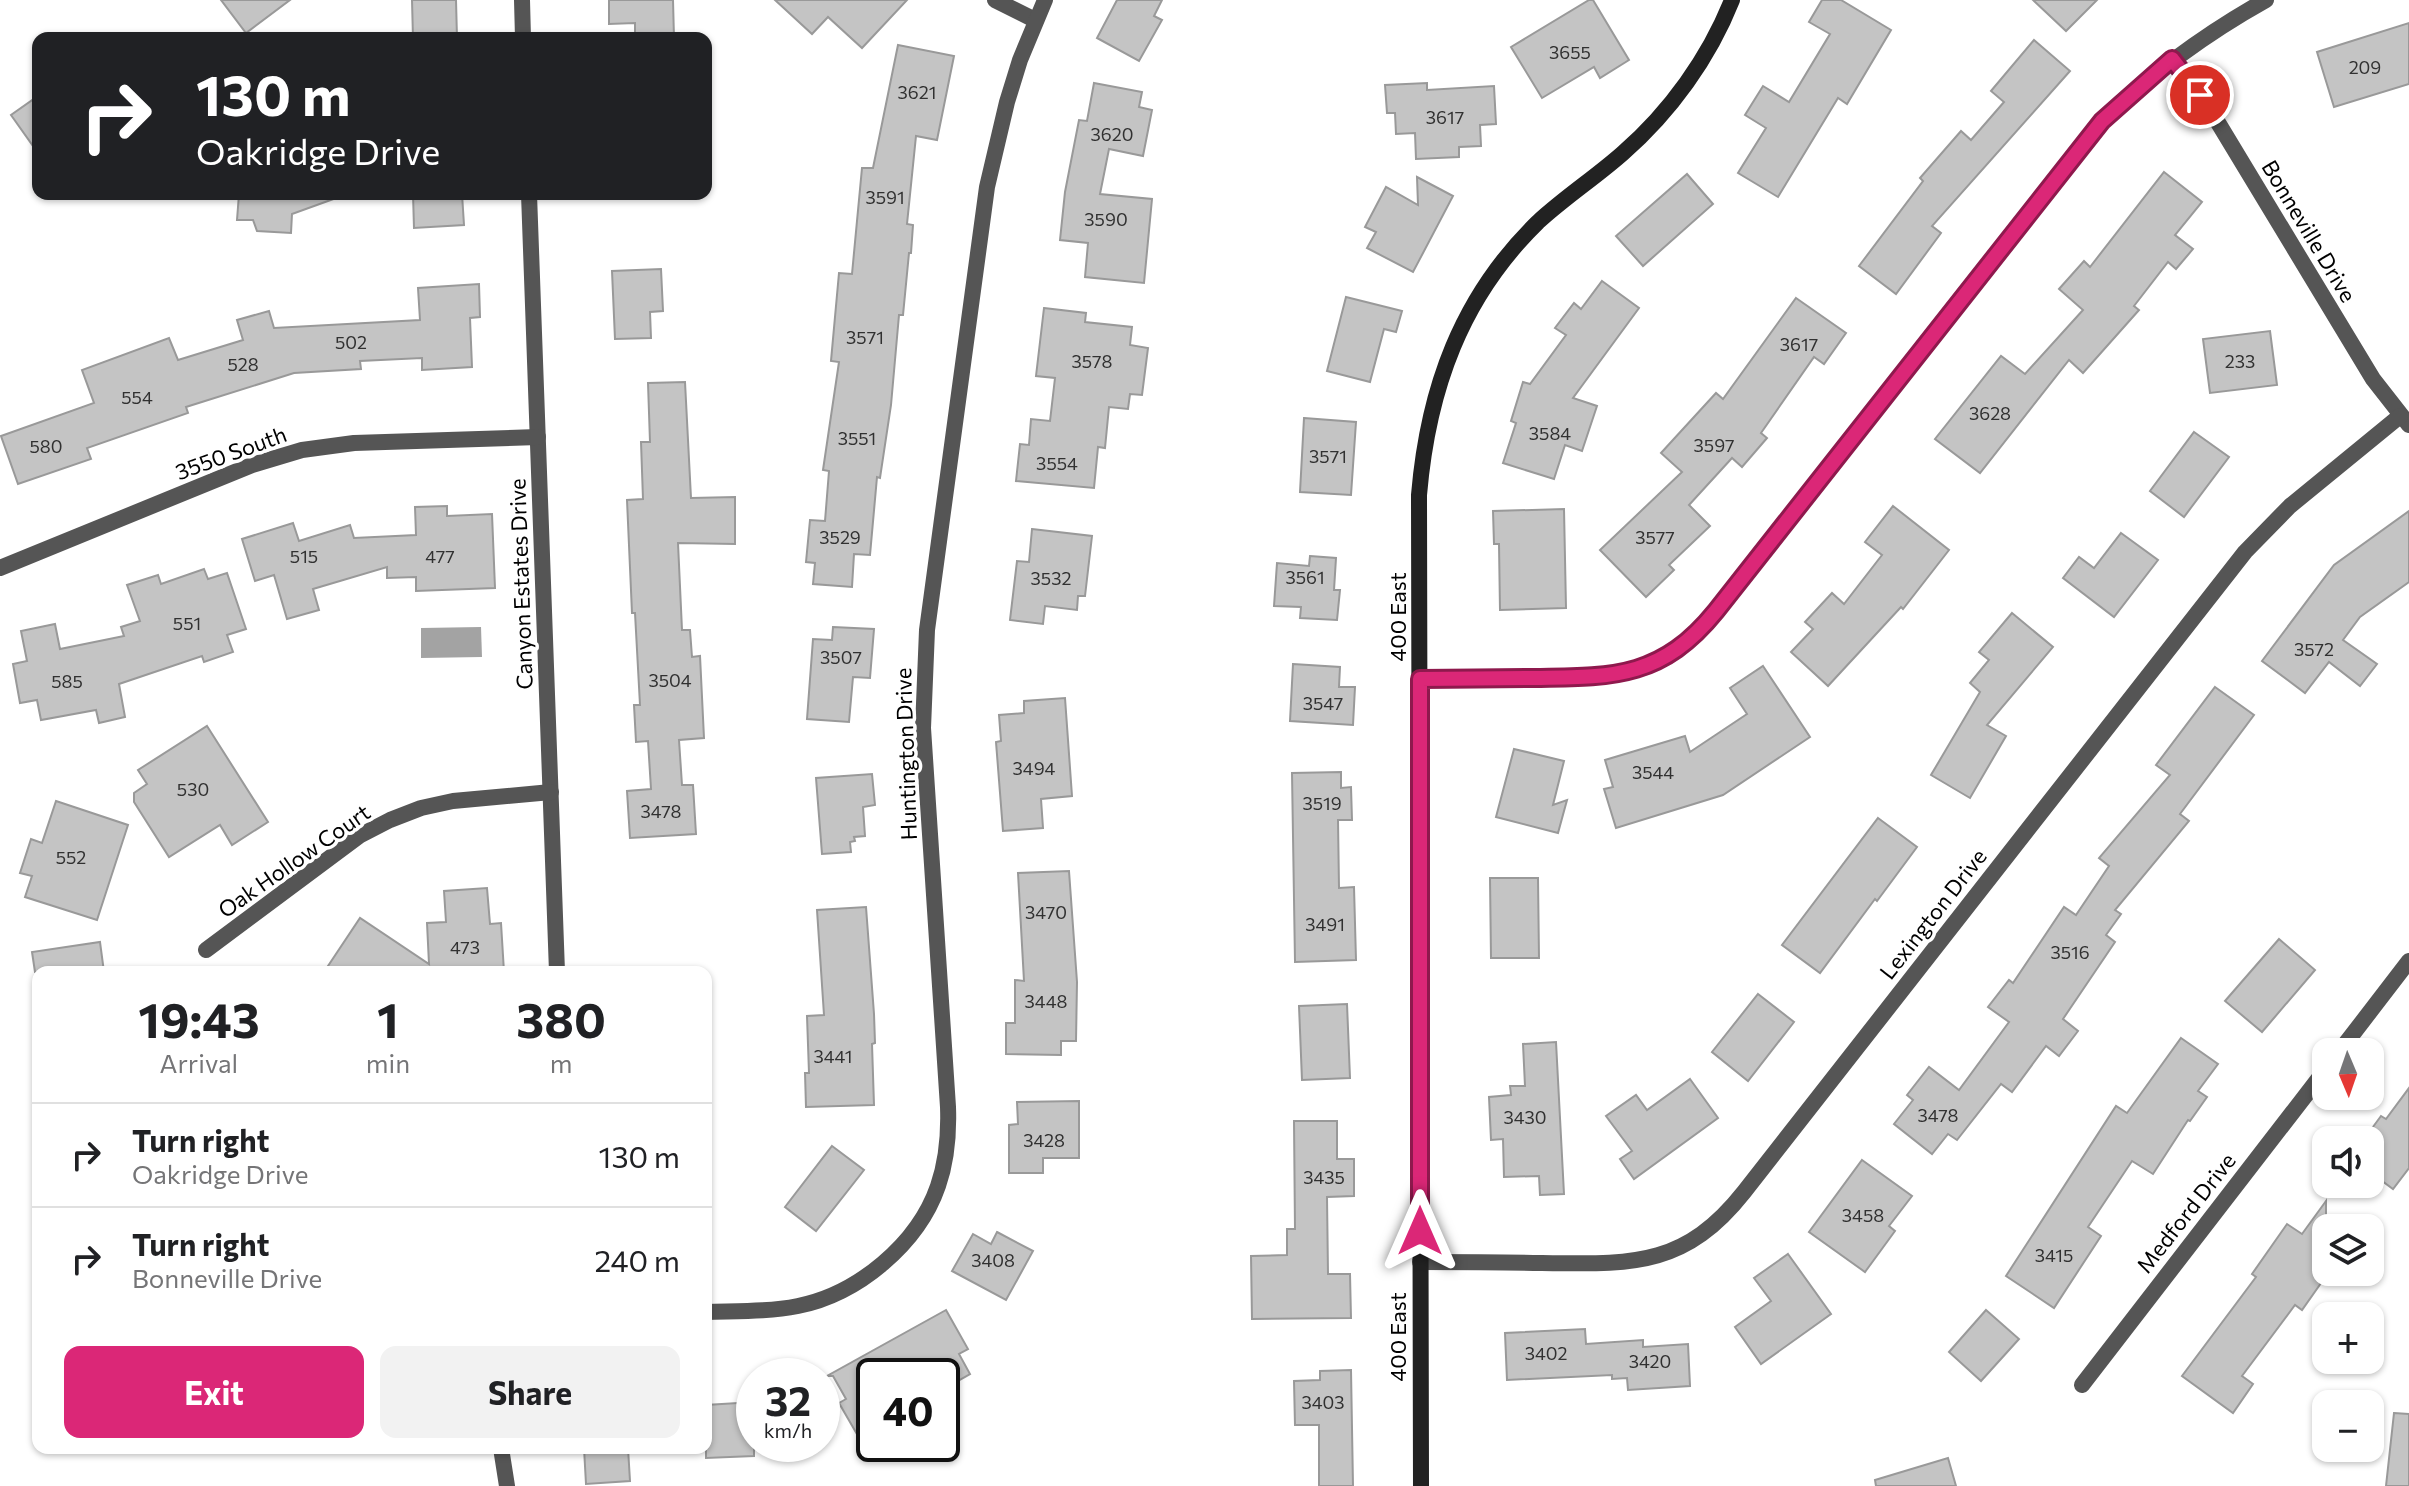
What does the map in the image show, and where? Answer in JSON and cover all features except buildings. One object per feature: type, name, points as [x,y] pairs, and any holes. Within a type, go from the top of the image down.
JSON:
[{"type":"street","points":[[522,0],[523,32]]},
{"type":"street","points":[[995,0],[1035,20]]},
{"type":"street","name":"Huntington Drive","points":[[712,1312],[801,1306],[858,1281],[891,1256],[918,1224],[929,1207],[943,1168],[948,1138],[948,1107],[923,728],[925,663],[987,187],[1007,102],[1045,0]]},
{"type":"street","name":"400 East","points":[[1421,1486],[1419,495],[1423,450],[1436,391],[1463,323],[1497,268],[1549,213],[1624,152],[1665,110],[1715,38],[1732,0]]},
{"type":"street","points":[[1420,679],[1610,676],[1654,663],[1688,642],[1726,599],[2080,146],[2126,98],[2172,59],[2217,27],[2266,0]]},
{"type":"street","name":"Bonneville Drive","points":[[2172,59],[2208,106],[2373,379],[2405,420]]},
{"type":"street","name":"Canyon Estates Drive","points":[[529,200],[557,966]]},
{"type":"street","name":"Lexington Drive","points":[[1420,1262],[1630,1262],[1681,1247],[1716,1223],[1738,1200],[2245,552],[2290,506],[2405,420]]},
{"type":"street","name":"3550 South","points":[[0,568],[252,465],[302,450],[354,443],[538,437]]},
{"type":"street","name":"Oak Hollow Court","points":[[206,950],[359,836],[390,820],[421,808],[453,801],[551,792]]},
{"type":"street","points":[[2350,1038],[2409,961]]},
{"type":"street","name":"Medford Drive","points":[[2082,1385],[2312,1087]]},
{"type":"street","points":[[502,1454],[507,1486]]},
{"type":"shaded area","points":[[481,627],[482,657],[421,658],[421,628]]},
{"type":"route","points":[[1420,1231],[1420,679],[1610,676],[1632,671],[1672,654],[1688,642],[1716,611],[2102,121],[2172,59],[2200,95]]}]
